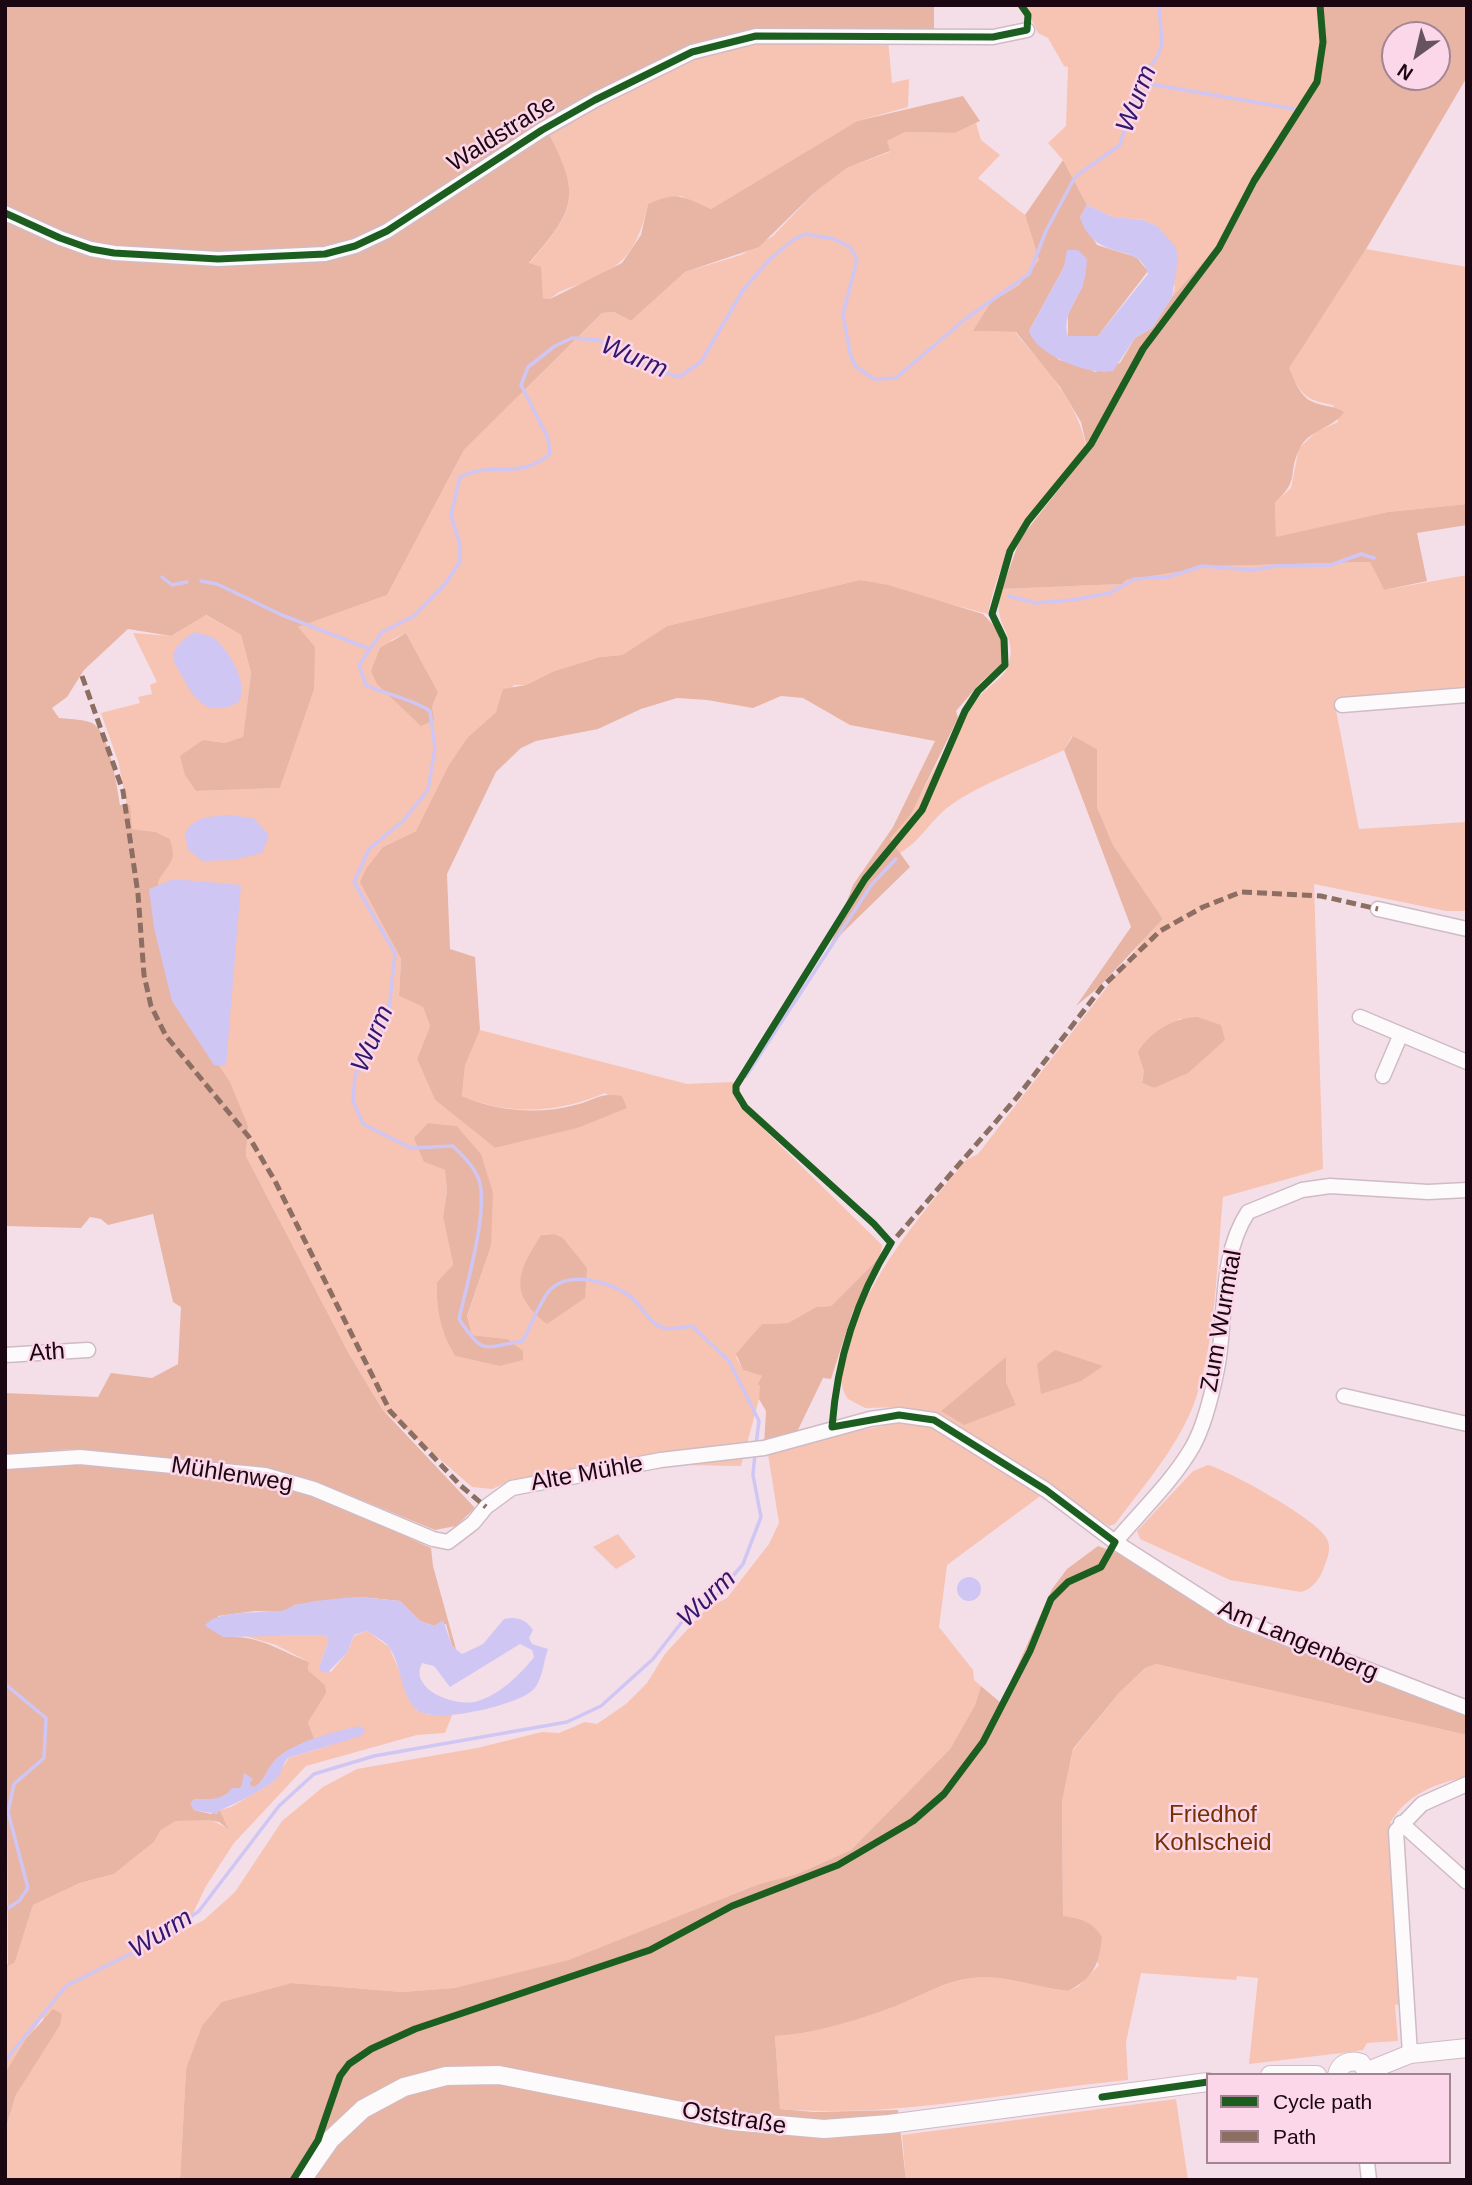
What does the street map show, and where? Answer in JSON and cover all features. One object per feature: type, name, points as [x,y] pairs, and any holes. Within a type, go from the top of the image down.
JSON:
[{"type":"street","name":"Waldstraße","points":[[5,213],[60,238],[114,253],[218,259],[325,254],[355,246],[387,231],[542,130],[595,100],[692,52],[756,36],[993,37],[1027,30]]},
{"type":"street","points":[[1342,705],[1467,695]]},
{"type":"street","points":[[1378,909],[1467,929]]},
{"type":"street","points":[[1360,1017],[1467,1062]]},
{"type":"street","points":[[1382,1076],[1401,1034]]},
{"type":"street","name":"Zum Wurmtal","points":[[1115,1542],[1183,1461],[1198,1434],[1218,1367],[1224,1287],[1238,1233],[1248,1212],[1302,1190],[1330,1186],[1428,1192],[1467,1190]]},
{"type":"street","name":"Ath","points":[[5,1355],[89,1350]]},
{"type":"street","points":[[1345,1396],[1467,1424]]},
{"type":"street","name":"Am Langenberg","points":[[764,1448],[870,1419],[899,1415],[934,1420],[1055,1496],[1115,1542],[1232,1617],[1467,1708]]},
{"type":"street","name":"Alte Mühle","points":[[448,1542],[473,1523],[486,1507],[512,1488],[662,1461],[764,1448]]},
{"type":"street","name":"Mühlenweg","points":[[5,1462],[80,1457],[265,1475],[314,1489],[433,1539],[448,1542]]},
{"type":"street","points":[[1410,2054],[1395,1831],[1422,1804],[1467,1784]]},
{"type":"street","points":[[1401,1823],[1467,1882]]},
{"type":"street","points":[[1338,2073],[1340,2066],[1351,2061],[1361,2063],[1368,2073],[1382,2063],[1410,2054],[1467,2048]]},
{"type":"street","name":"Oststraße","points":[[302,2180],[330,2140],[363,2109],[404,2087],[446,2076],[499,2075],[732,2121],[824,2129],[889,2124],[1206,2082]]},
{"type":"green space","points":[[1025,5],[1317,5],[1321,34],[1315,80],[1251,179],[1217,247],[1172,297],[1175,287],[1157,226],[1143,220],[1113,217],[1087,205],[1063,160],[1048,143],[1066,126],[1068,67],[1064,66],[1048,38],[1038,33]]},
{"type":"green space","points":[[758,37],[888,40],[892,83],[909,79],[908,107],[857,121],[711,209],[681,196],[648,204],[636,240],[619,263],[595,278],[559,292],[550,299],[543,298],[529,264],[557,229],[569,201],[565,171],[547,130],[691,56]]},
{"type":"green space","points":[[976,123],[981,140],[1000,155],[978,178],[1025,215],[1039,260],[1019,285],[991,302],[974,331],[1015,332],[1068,400],[1082,430],[1086,447],[1038,506],[1014,541],[995,586],[988,614],[860,580],[667,626],[622,655],[600,657],[554,671],[526,685],[514,685],[496,712],[468,737],[416,831],[383,847],[389,936],[401,959],[399,996],[423,1007],[430,1026],[417,1059],[435,1100],[495,1148],[578,1128],[627,1107],[605,1093],[570,1105],[534,1110],[498,1107],[462,1096],[465,1066],[480,1030],[687,1084],[733,1082],[738,1104],[882,1245],[880,1257],[831,1306],[816,1307],[788,1323],[762,1324],[736,1357],[743,1370],[762,1376],[759,1399],[741,1466],[616,1464],[512,1480],[492,1489],[472,1487],[382,1409],[348,1352],[246,1156],[248,1126],[189,1023],[162,949],[158,882],[173,858],[170,839],[156,832],[132,829],[118,761],[101,713],[140,703],[138,697],[152,694],[150,685],[157,682],[133,633],[171,636],[205,615],[241,635],[251,673],[243,738],[225,743],[202,740],[196,791],[280,788],[314,690],[297,627],[387,595],[464,450],[602,313],[614,312],[631,321],[685,272],[741,255],[773,236],[814,193],[847,168],[890,152],[886,141],[905,132],[955,133]],"holes":[[[406,633],[438,692],[432,707],[391,640]],[[428,1123],[457,1126],[481,1154],[491,1246],[467,1317],[472,1335],[507,1339],[499,1366],[455,1356],[442,1329],[437,1302],[437,1282],[453,1266],[443,1217],[447,1191],[445,1170],[424,1162]],[[553,1234],[569,1245],[577,1261],[584,1298],[547,1323],[522,1273],[541,1235]]]},
{"type":"green space","points":[[1366,249],[1467,267],[1467,504],[1388,512],[1276,538],[1275,503],[1291,488],[1299,448],[1316,432],[1338,422],[1333,405],[1316,401],[1304,394],[1288,368]]},
{"type":"green space","points":[[1370,562],[1384,590],[1467,575],[1467,686],[1335,705],[1359,829],[1467,822],[1467,911],[1446,911],[1314,884],[1323,1169],[1223,1197],[1212,1325],[1196,1398],[1181,1432],[1160,1464],[1115,1524],[1109,1526],[936,1414],[903,1407],[865,1408],[848,1399],[842,1386],[842,1372],[848,1343],[858,1317],[883,1268],[898,1246],[966,1160],[978,1154],[1144,939],[1163,919],[1113,845],[1097,807],[1097,749],[1072,736],[1064,750],[991,783],[951,805],[900,853],[890,839],[914,805],[966,714],[1008,666],[1010,645],[999,612],[1002,589],[1121,584],[1126,580],[1217,566]],"holes":[[[1181,1018],[1168,1081],[1154,1088],[1142,1083],[1146,1064],[1155,1046],[1166,1030]],[[1006,1358],[1006,1382],[1016,1405],[941,1411]]]},
{"type":"green space","points":[[903,1422],[930,1426],[1043,1494],[947,1565],[939,1627],[973,1670],[974,1680],[981,1686],[975,1705],[950,1749],[851,1850],[797,1874],[759,1884],[568,1960],[454,1988],[402,1992],[292,1983],[186,2069],[180,2180],[5,2180],[5,2130],[16,2095],[59,2025],[42,2018],[5,2073],[5,1965],[15,1962],[33,1905],[80,1883],[114,1874],[154,1842],[161,1830],[176,1821],[209,1819],[227,1828],[220,1810],[231,1807],[273,1782],[289,1758],[328,1746],[350,1728],[315,1741],[308,1722],[325,1685],[308,1670],[309,1662],[276,1645],[245,1636],[324,1635],[329,1639],[319,1667],[331,1672],[347,1653],[354,1636],[367,1631],[389,1647],[416,1710],[429,1715],[453,1713],[445,1733],[417,1735],[306,1766],[234,1843],[206,1886],[185,1930],[204,1920],[235,1892],[282,1821],[323,1787],[357,1769],[477,1748],[542,1732],[559,1733],[585,1722],[597,1724],[626,1704],[647,1683],[665,1654],[707,1608],[727,1598],[769,1544],[779,1523],[768,1454],[826,1437]]},
{"type":"green space","points":[[1208,1465],[1272,1497],[1321,1531],[1327,1539],[1329,1551],[1321,1574],[1312,1586],[1301,1592],[1230,1580],[1140,1539],[1137,1531],[1193,1471]]},
{"type":"green space","points":[[618,1534],[636,1557],[616,1569],[593,1547]]},
{"type":"green space","name":"Friedhof Kohlscheid","points":[[1156,1664],[1467,1735],[1467,1777],[1423,1791],[1405,1804],[1390,1823],[1401,2004],[1395,2005],[1398,2041],[1367,2043],[1363,2050],[1249,2064],[1258,1978],[1237,1976],[1236,1980],[1141,1973],[1126,2042],[1128,2080],[911,2107],[824,2111],[780,2109],[775,2036],[851,2021],[942,1986],[972,1978],[996,1978],[1068,1991],[1079,1986],[1099,1965],[1063,1916],[1062,1802],[1073,1750],[1119,1693],[1145,1668]]},
{"type":"green space","points":[[1176,2099],[1188,2180],[906,2180],[902,2135]]},
{"type":"shaded area","points":[[5,5],[934,5],[934,35],[756,34],[706,47],[547,130],[558,152],[569,186],[565,214],[529,263],[541,267],[543,298],[550,299],[622,263],[641,235],[648,204],[673,196],[711,209],[857,121],[963,96],[980,121],[955,133],[905,132],[887,141],[890,151],[847,168],[814,193],[759,247],[685,272],[631,321],[614,312],[602,313],[464,450],[387,595],[298,627],[315,647],[314,690],[280,788],[196,791],[185,775],[180,756],[203,740],[225,743],[243,737],[251,673],[241,635],[206,615],[171,636],[128,629],[84,670],[67,697],[52,708],[59,718],[92,723],[98,728],[108,747],[120,805],[130,805],[132,829],[156,832],[170,839],[173,858],[158,882],[162,949],[189,1023],[230,1082],[248,1126],[246,1156],[348,1352],[382,1409],[475,1508],[456,1526],[435,1530],[337,1490],[250,1466],[70,1449],[5,1455],[5,1393],[98,1397],[111,1373],[152,1378],[178,1364],[181,1307],[173,1302],[153,1214],[108,1225],[101,1219],[90,1217],[81,1228],[5,1226]]},
{"type":"shaded area","points":[[1317,5],[1467,5],[1467,77],[1366,249],[1289,368],[1307,399],[1344,412],[1308,438],[1299,450],[1291,482],[1275,503],[1276,537],[1388,512],[1467,504],[1467,525],[1417,533],[1427,581],[1384,590],[1370,562],[1217,566],[1126,580],[1122,584],[1002,589],[1020,539],[1088,452],[1081,422],[1060,387],[1016,332],[973,331],[991,302],[1019,285],[1039,260],[1025,215],[1063,160],[1087,205],[1080,217],[1097,245],[1136,257],[1148,271],[1098,336],[1068,336],[1068,314],[1083,285],[1064,267],[1029,331],[1059,360],[1079,364],[1095,372],[1120,363],[1135,338],[1152,328],[1172,297],[1217,247],[1251,179],[1315,80],[1321,34]]},
{"type":"shaded area","points":[[1087,205],[1113,217],[1143,220],[1157,226],[1176,247],[1178,260],[1172,297],[1152,328],[1135,338],[1113,371],[1091,370],[1065,362],[1042,348],[1029,331],[1064,267],[1067,250],[1078,250],[1087,259],[1083,284],[1068,317],[1068,336],[1098,336],[1148,274],[1136,258],[1105,247],[1086,231],[1080,217]]},
{"type":"shaded area","points":[[860,580],[888,585],[983,614],[996,628],[1002,642],[1003,663],[981,682],[956,711],[958,718],[911,814],[890,839],[910,867],[831,944],[853,885],[893,827],[935,741],[850,725],[803,698],[781,696],[753,708],[677,698],[641,709],[598,729],[536,741],[521,748],[496,772],[447,874],[450,949],[475,957],[480,1030],[465,1066],[462,1096],[503,1108],[532,1111],[561,1108],[614,1095],[622,1096],[627,1108],[578,1128],[495,1148],[435,1100],[417,1059],[430,1026],[423,1007],[399,996],[401,959],[360,882],[366,869],[383,847],[416,831],[449,765],[468,737],[496,712],[503,689],[526,685],[554,671],[600,657],[622,655],[667,626]]},
{"type":"shaded area","points":[[194,632],[215,639],[227,652],[240,677],[239,702],[214,708],[205,705],[191,691],[173,660],[173,655],[177,647]]},
{"type":"shaded area","points":[[406,633],[438,692],[432,707],[434,720],[421,726],[377,684],[371,671],[380,648]]},
{"type":"shaded area","points":[[1073,736],[1097,749],[1097,807],[1113,845],[1163,919],[1098,988],[1076,1006],[1131,927],[1064,750]]},
{"type":"shaded area","points":[[228,815],[253,818],[269,835],[262,853],[233,860],[202,861],[188,849],[185,834],[198,821]]},
{"type":"shaded area","points":[[174,879],[241,885],[226,1066],[214,1065],[172,1001],[154,928],[149,889]]},
{"type":"shaded area","points":[[1197,1017],[1221,1025],[1225,1040],[1188,1073],[1154,1088],[1142,1083],[1144,1071],[1138,1052],[1143,1045],[1163,1027],[1179,1020]]},
{"type":"shaded area","points":[[428,1123],[457,1126],[481,1154],[493,1193],[491,1246],[467,1316],[472,1335],[507,1339],[523,1351],[523,1360],[499,1366],[455,1356],[446,1338],[438,1311],[437,1292],[437,1282],[453,1265],[443,1217],[447,1191],[445,1170],[424,1162],[414,1138]]},
{"type":"shaded area","points":[[554,1234],[563,1238],[587,1268],[585,1298],[547,1324],[526,1302],[520,1282],[526,1261],[541,1235]]},
{"type":"shaded area","points":[[880,1257],[853,1311],[831,1379],[823,1378],[797,1432],[764,1445],[766,1411],[759,1399],[758,1384],[762,1376],[743,1370],[736,1354],[762,1324],[788,1323],[816,1307],[831,1306]]},
{"type":"shaded area","points":[[1055,1350],[1103,1366],[1081,1381],[1041,1394],[1037,1364]]},
{"type":"shaded area","points":[[1006,1357],[1006,1382],[1016,1405],[964,1425],[941,1411]]},
{"type":"shaded area","points":[[82,1463],[268,1482],[338,1505],[431,1548],[433,1566],[456,1649],[452,1646],[446,1624],[434,1626],[420,1621],[400,1601],[360,1597],[295,1605],[282,1612],[255,1611],[218,1616],[223,1637],[248,1638],[309,1662],[308,1670],[325,1685],[326,1693],[308,1722],[315,1741],[282,1755],[255,1787],[249,1786],[250,1783],[215,1800],[195,1799],[191,1803],[194,1810],[211,1814],[220,1810],[228,1829],[219,1822],[209,1820],[176,1821],[161,1830],[154,1842],[114,1874],[80,1883],[33,1905],[15,1962],[8,1966],[5,1469]]},
{"type":"shaded area","points":[[1098,1546],[1125,1556],[1229,1625],[1467,1715],[1467,1735],[1156,1664],[1145,1668],[1119,1693],[1073,1749],[1062,1802],[1063,1916],[1086,1922],[1102,1937],[1097,1963],[1084,1981],[1068,1991],[996,1978],[972,1978],[943,1986],[852,2021],[775,2036],[780,2109],[814,2112],[898,2110],[906,2180],[180,2180],[186,2069],[202,2026],[222,2002],[292,1983],[402,1992],[454,1988],[568,1960],[759,1884],[797,1874],[851,1850],[950,1749],[975,1705],[981,1686],[1001,1703],[1052,1589],[1067,1569]]},
{"type":"shaded area","points":[[969,1577],[977,1581],[981,1589],[977,1597],[969,1601],[961,1597],[957,1589],[961,1581]]},
{"type":"shaded area","points":[[360,1597],[400,1601],[420,1621],[434,1626],[443,1620],[452,1646],[462,1654],[483,1644],[504,1619],[520,1619],[533,1630],[529,1638],[532,1644],[548,1649],[539,1680],[534,1689],[526,1695],[495,1707],[457,1714],[426,1714],[411,1704],[389,1647],[367,1631],[354,1635],[347,1653],[327,1673],[322,1672],[319,1667],[329,1639],[324,1635],[223,1637],[205,1626],[218,1617],[227,1615],[281,1611],[296,1605],[329,1599]],"holes":[[[520,1644],[532,1650],[534,1657],[516,1677],[502,1689],[478,1701],[458,1702],[437,1695],[428,1689],[420,1673],[422,1663],[434,1666],[450,1687]]]},
{"type":"shaded area","points":[[359,1726],[366,1730],[361,1736],[288,1758],[274,1781],[217,1814],[194,1810],[190,1803],[195,1799],[220,1797],[232,1788],[241,1788],[244,1773],[253,1779],[249,1785],[255,1787],[283,1753],[315,1738]]},
{"type":"shaded area","points":[[53,2009],[62,2014],[60,2025],[16,2095],[5,2130],[5,2073],[26,2039]]},
{"type":"waterway","name":"Wurm","points":[[756,1445],[759,1421],[729,1361],[692,1326],[672,1329],[661,1327],[652,1321],[631,1297],[613,1287],[579,1279],[559,1283],[543,1299],[523,1341],[485,1346],[474,1339],[459,1319],[479,1229],[481,1193],[477,1175],[453,1146],[411,1148],[363,1124],[353,1101],[355,1075],[375,1047],[389,1010],[395,953],[354,882],[369,849],[403,821],[428,790],[435,748],[430,711],[366,685],[359,665],[382,632],[414,616],[445,584],[460,562],[460,545],[451,515],[460,477],[484,470],[527,467],[550,454],[548,438],[521,385],[528,367],[555,346],[572,338],[598,340],[651,369],[679,377],[701,362],[743,290],[770,259],[805,234],[834,239],[850,247],[857,260],[843,314],[850,353],[855,366],[874,379],[896,378],[964,320],[1029,274],[1046,231],[1075,177],[1120,145],[1138,82],[1158,56],[1162,43],[1159,5]]},
{"type":"waterway","points":[[1138,82],[1295,109]]},
{"type":"waterway","points":[[1009,596],[1036,603],[1072,600],[1110,593],[1134,579],[1168,577],[1202,566],[1253,570],[1276,566],[1331,565],[1361,554],[1374,558]]},
{"type":"waterway","points":[[162,577],[172,585],[187,582]]},
{"type":"waterway","points":[[201,581],[217,584],[282,615],[367,648]]},
{"type":"waterway","points":[[746,1076],[872,884],[896,859]]},
{"type":"waterway","name":"Wurm","points":[[5,2061],[66,1986],[160,1939],[199,1911],[279,1806],[314,1774],[374,1756],[567,1722],[601,1706],[653,1659],[692,1609],[716,1596],[743,1564],[761,1517],[753,1475],[755,1453]]},
{"type":"waterway","points":[[5,1684],[46,1718],[44,1758],[14,1784],[8,1812],[28,1888],[19,1901],[5,1910]]},
{"type":"marked path","points":[[82,676],[123,791],[138,894],[144,975],[151,1006],[166,1036],[249,1137],[275,1181],[390,1411],[461,1486],[486,1507]]},
{"type":"marked path","points":[[887,1248],[1018,1096],[1102,987],[1160,931],[1203,907],[1241,892],[1321,896],[1378,909]]},
{"type":"cycle path","points":[[5,213],[60,238],[91,249],[114,253],[218,259],[325,254],[355,246],[387,231],[542,130],[595,100],[692,52],[756,36],[993,37],[1027,30],[1028,15],[1021,5]]},
{"type":"cycle path","points":[[293,2180],[318,2140],[340,2076],[349,2064],[371,2049],[415,2029],[650,1950],[732,1906],[838,1865],[913,1821],[944,1794],[983,1742],[1030,1651],[1051,1599],[1068,1582],[1101,1567],[1115,1542],[1046,1490],[934,1420],[899,1415],[832,1427],[838,1378],[850,1331],[868,1286],[891,1243],[874,1224],[745,1107],[736,1092],[736,1086],[865,879],[922,810],[965,711],[978,691],[1005,665],[1004,639],[992,614],[1010,551],[1028,521],[1091,444],[1143,349],[1219,248],[1254,181],[1317,82],[1323,42],[1320,5]]},
{"type":"cycle path","points":[[1102,2097],[1206,2082]]}]
